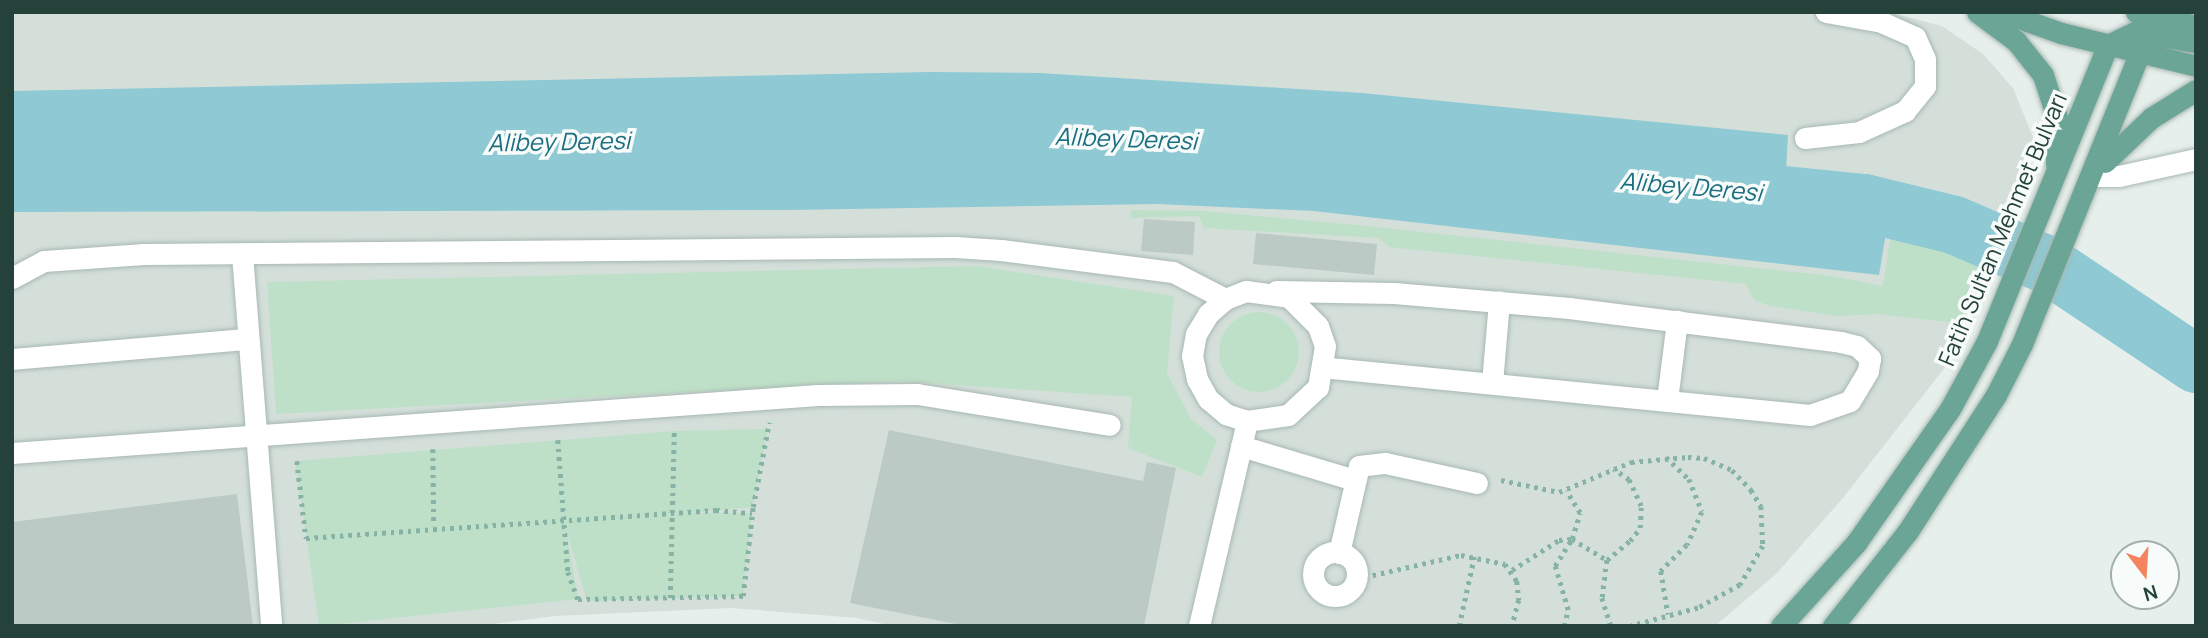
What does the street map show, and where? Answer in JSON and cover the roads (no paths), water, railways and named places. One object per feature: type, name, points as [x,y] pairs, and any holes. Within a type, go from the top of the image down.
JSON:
[{"type":"main road","points":[[1977,12],[2016,41],[2043,75],[2057,118],[2055,178]]},
{"type":"main road","points":[[2002,12],[2108,46],[2137,32],[2196,26]]},
{"type":"main road","points":[[2120,12],[2137,32],[2196,66]]},
{"type":"main road","points":[[2137,32],[2196,42]]},
{"type":"main road","points":[[1833,626],[1908,531],[1966,446],[2022,344],[2092,176],[2137,32]]},
{"type":"main road","name":"Fatih Sultan Mehmet Bulvarı","points":[[1781,626],[1857,543],[1951,409],[1987,341],[2108,46]]},
{"type":"main road","points":[[2092,176],[2122,141],[2196,90]]},
{"type":"lane","points":[[1805,138],[1858,132],[1905,111],[1924,86],[1925,58],[1914,37],[1882,22],[1826,12]]},
{"type":"lane","points":[[2092,176],[2193,164]]},
{"type":"lane","points":[[12,278],[26,268],[55,260],[242,254],[955,247],[1173,272],[1225,299]]},
{"type":"lane","points":[[242,254],[246,339],[271,626]]},
{"type":"lane","points":[[1269,291],[1289,297],[1318,326],[1325,346],[1324,367],[1318,387],[1305,403],[1278,418],[1247,421],[1226,414],[1208,398],[1197,379],[1192,356],[1196,334],[1208,314],[1225,299],[1246,291],[1269,291],[1394,293],[1499,301],[1841,342],[1857,346],[1870,358],[1868,371],[1850,401],[1832,411],[1810,415],[1324,367]]},
{"type":"lane","points":[[1492,383],[1499,301]]},
{"type":"lane","points":[[1667,400],[1677,321]]},
{"type":"lane","points":[[12,359],[246,339]]},
{"type":"lane","points":[[12,453],[774,398],[917,394],[1110,425]]},
{"type":"lane","points":[[1199,626],[1247,421]]},
{"type":"lane","points":[[1241,446],[1354,480]]},
{"type":"lane","points":[[1339,553],[1359,466],[1385,463],[1478,484]]},
{"type":"lane","points":[[1339,553],[1355,565],[1356,579],[1341,595],[1327,594],[1316,585],[1313,572],[1319,559],[1339,553]]},
{"type":"water","points":[[930,72],[1039,73],[1362,93],[1788,135],[1784,205],[1889,215],[1879,275],[1314,211],[1157,204],[790,210],[12,212],[12,91]]},
{"type":"waterway","name":"Alibey Deresi","points":[[1706,187],[1864,203],[1954,225],[2048,265],[2196,364]]}]
